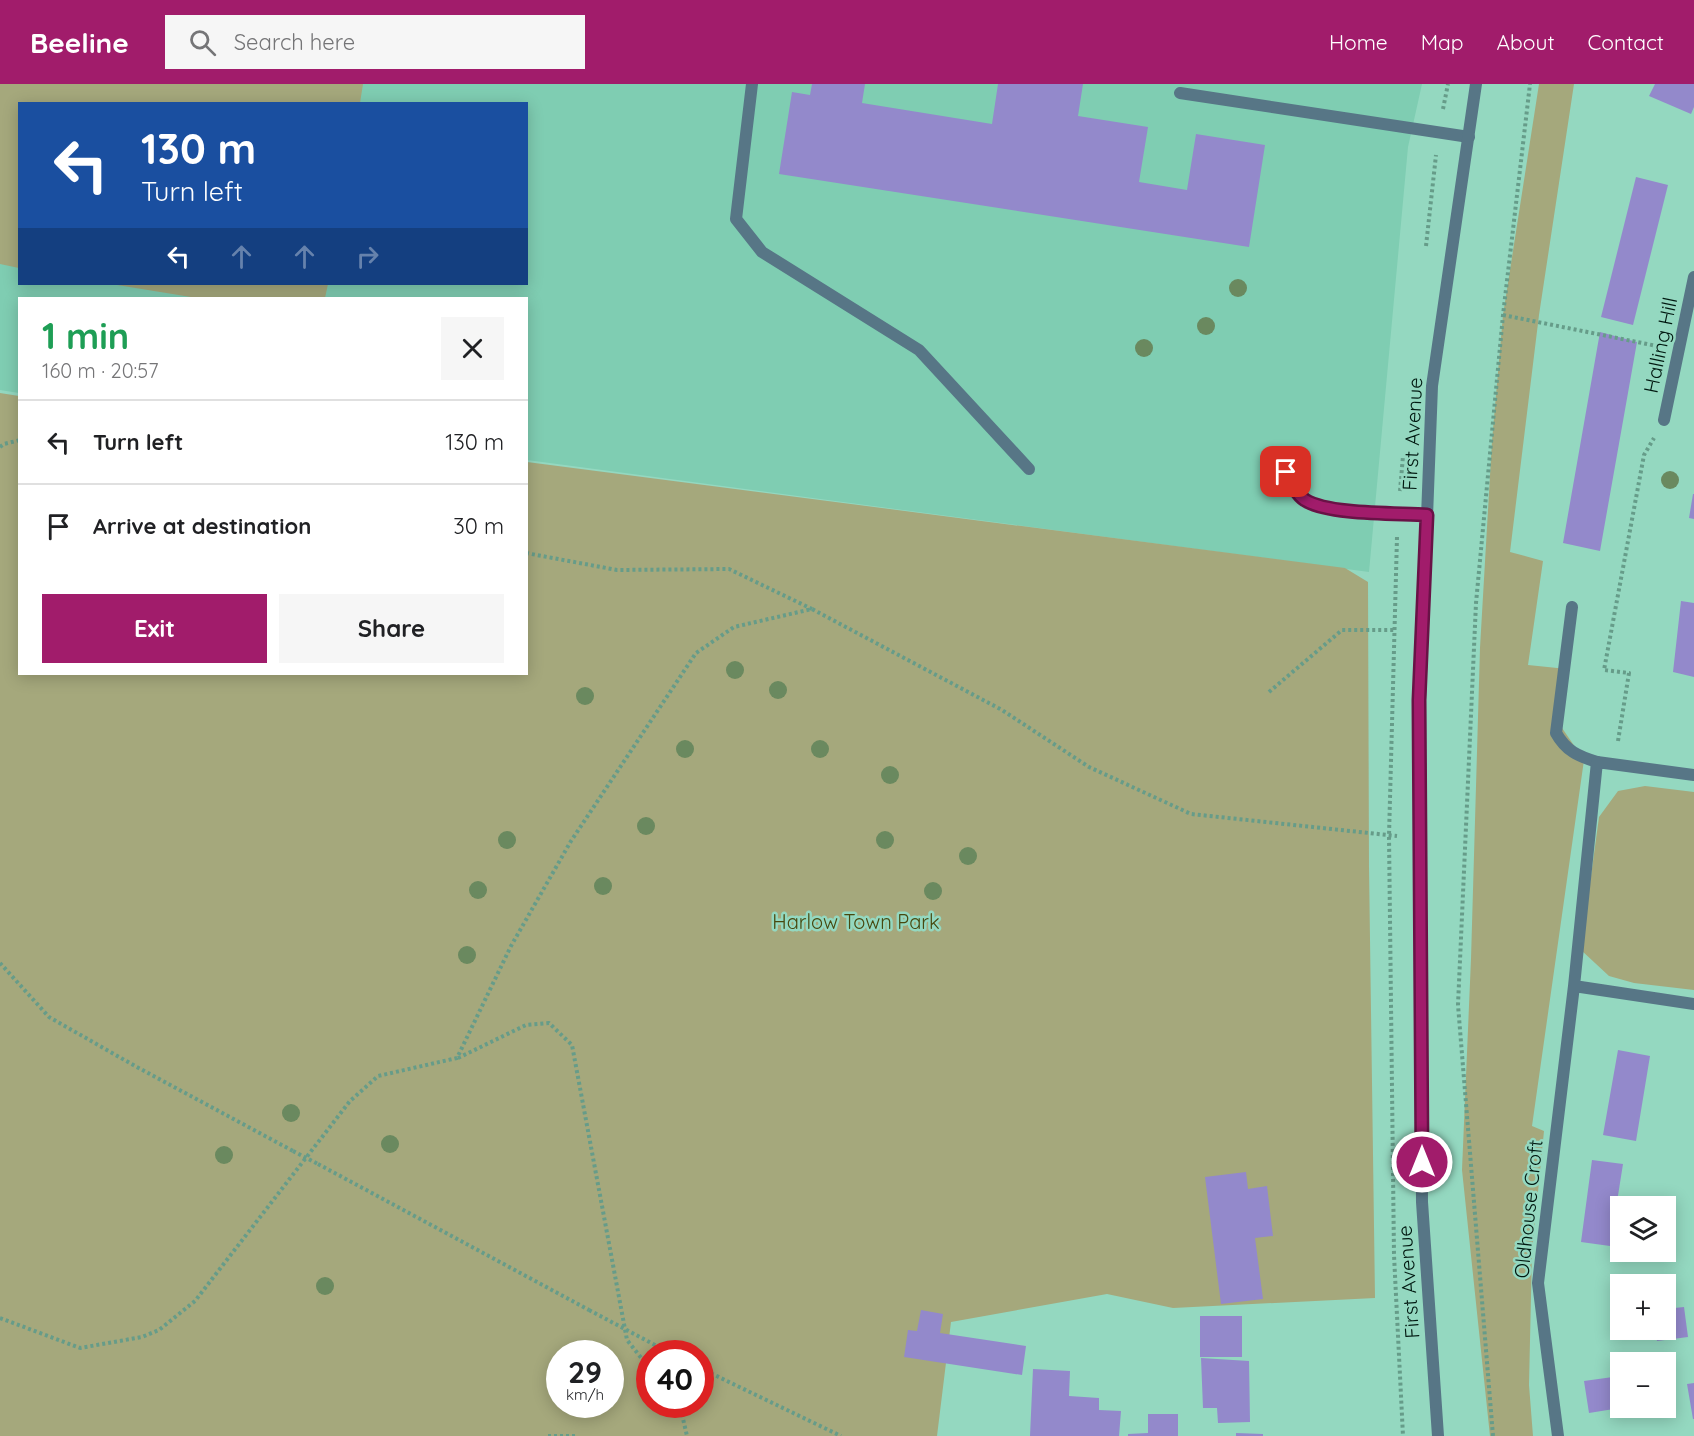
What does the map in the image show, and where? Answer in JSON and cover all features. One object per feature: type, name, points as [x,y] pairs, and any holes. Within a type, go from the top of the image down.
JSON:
[{"type":"street","points":[[752,84],[736,219],[762,252],[919,350],[1029,469]]},
{"type":"street","name":"First Avenue","points":[[1438,1436],[1422,1202],[1419,700],[1432,386],[1476,84]]},
{"type":"street","points":[[1180,93],[1469,137]]},
{"type":"street","name":"Halling Hill","points":[[1664,420],[1694,277]]},
{"type":"street","points":[[1286,472],[1304,500],[1330,509],[1427,515]]},
{"type":"street","points":[[1572,607],[1556,733],[1562,744],[1574,754],[1597,762],[1694,774]]},
{"type":"street","name":"Oldhouse Croft","points":[[1558,1436],[1538,1283],[1574,986],[1597,762]]},
{"type":"street","points":[[1574,986],[1694,1004]]},
{"type":"path","points":[[1493,1436],[1458,1005],[1476,603],[1503,315],[1530,84]]},
{"type":"path","points":[[1503,315],[1678,350]]},
{"type":"path","points":[[1615,763],[1629,673],[1604,670],[1644,455],[1664,420]]},
{"type":"path","points":[[0,447],[18,441]]},
{"type":"path","points":[[528,554],[617,570],[729,569],[812,609],[1002,710],[1089,766],[1191,814],[1420,838]]},
{"type":"path","points":[[457,1058],[512,946],[571,841],[696,653],[734,627],[812,609]]},
{"type":"path","points":[[1269,692],[1342,630],[1394,630]]},
{"type":"path","points":[[0,963],[49,1017],[135,1066],[646,1340]]},
{"type":"path","points":[[0,1318],[80,1348],[142,1337],[159,1330],[195,1301],[350,1101],[378,1076],[457,1058],[526,1025],[549,1023],[572,1045],[627,1340],[636,1351]]},
{"type":"path","points":[[714,1375],[841,1436]]},
{"type":"path","points":[[683,1418],[687,1436]]},
{"type":"path","points":[[548,1436],[578,1436]]},
{"type":"shaded area","points":[[0,84],[1422,84],[1408,147],[1369,572],[528,460],[528,297],[18,297],[18,393],[0,390]]},
{"type":"green space","points":[[0,84],[363,84],[360,102],[18,102],[18,268],[0,264]]},
{"type":"green space","points":[[1539,84],[1574,84],[1539,315],[1510,552],[1543,561],[1528,665],[1567,669],[1562,728],[1584,760],[1532,1126],[1544,1131],[1532,1252],[1529,1385],[1533,1436],[1490,1436],[1462,1170],[1480,648],[1492,441],[1503,315]]},
{"type":"green space","points":[[117,285],[328,285],[325,297],[191,297]]},
{"type":"green space","name":"Harlow Town Park","points":[[0,393],[18,396],[18,675],[528,675],[528,462],[1345,568],[1368,582],[1375,1298],[1173,1308],[1107,1294],[951,1322],[937,1436],[0,1436]]},
{"type":"green space","points":[[1645,786],[1694,792],[1694,990],[1634,983],[1609,976],[1581,950],[1599,817],[1618,791]]},
{"type":"building","points":[[812,84],[865,84],[862,103],[992,124],[998,84],[1083,84],[1078,116],[1148,127],[1139,182],[1187,190],[1196,134],[1265,145],[1249,247],[779,174],[792,92],[810,95]]},
{"type":"building","points":[[1655,84],[1694,84],[1694,107],[1691,114],[1649,96]]},
{"type":"building","points":[[1636,177],[1668,185],[1633,325],[1601,317]]},
{"type":"building","points":[[1600,332],[1637,342],[1600,551],[1563,543]]},
{"type":"building","points":[[1694,494],[1694,519],[1689,518]]},
{"type":"building","points":[[1681,601],[1694,603],[1694,677],[1673,672]]},
{"type":"building","points":[[1618,1050],[1650,1056],[1636,1141],[1603,1135]]},
{"type":"building","points":[[1592,1160],[1623,1164],[1618,1196],[1610,1196],[1610,1246],[1581,1242]]},
{"type":"building","points":[[1246,1172],[1248,1189],[1267,1186],[1273,1236],[1255,1238],[1263,1299],[1221,1304],[1205,1177]]},
{"type":"building","points":[[1684,1307],[1688,1337],[1676,1339],[1676,1308]]},
{"type":"building","points":[[921,1310],[943,1314],[940,1333],[1026,1346],[1022,1375],[904,1357],[908,1330],[917,1331]]},
{"type":"building","points":[[1200,1316],[1242,1316],[1242,1357],[1200,1357]]},
{"type":"building","points":[[1201,1358],[1249,1361],[1250,1422],[1218,1423],[1217,1408],[1203,1408]]},
{"type":"building","points":[[1033,1369],[1070,1371],[1069,1396],[1099,1398],[1099,1410],[1121,1411],[1119,1436],[1030,1436]]},
{"type":"building","points":[[1610,1377],[1610,1410],[1589,1413],[1584,1381]]},
{"type":"building","points":[[1694,1383],[1694,1419],[1693,1419],[1687,1384]]},
{"type":"building","points":[[1148,1414],[1178,1414],[1178,1436],[1128,1436],[1128,1434],[1148,1433]]},
{"type":"building","points":[[1236,1433],[1263,1434],[1263,1436],[1236,1436]]},
{"type":"route","points":[[1286,472],[1304,500],[1330,509],[1427,515],[1419,700],[1422,1162]]}]
